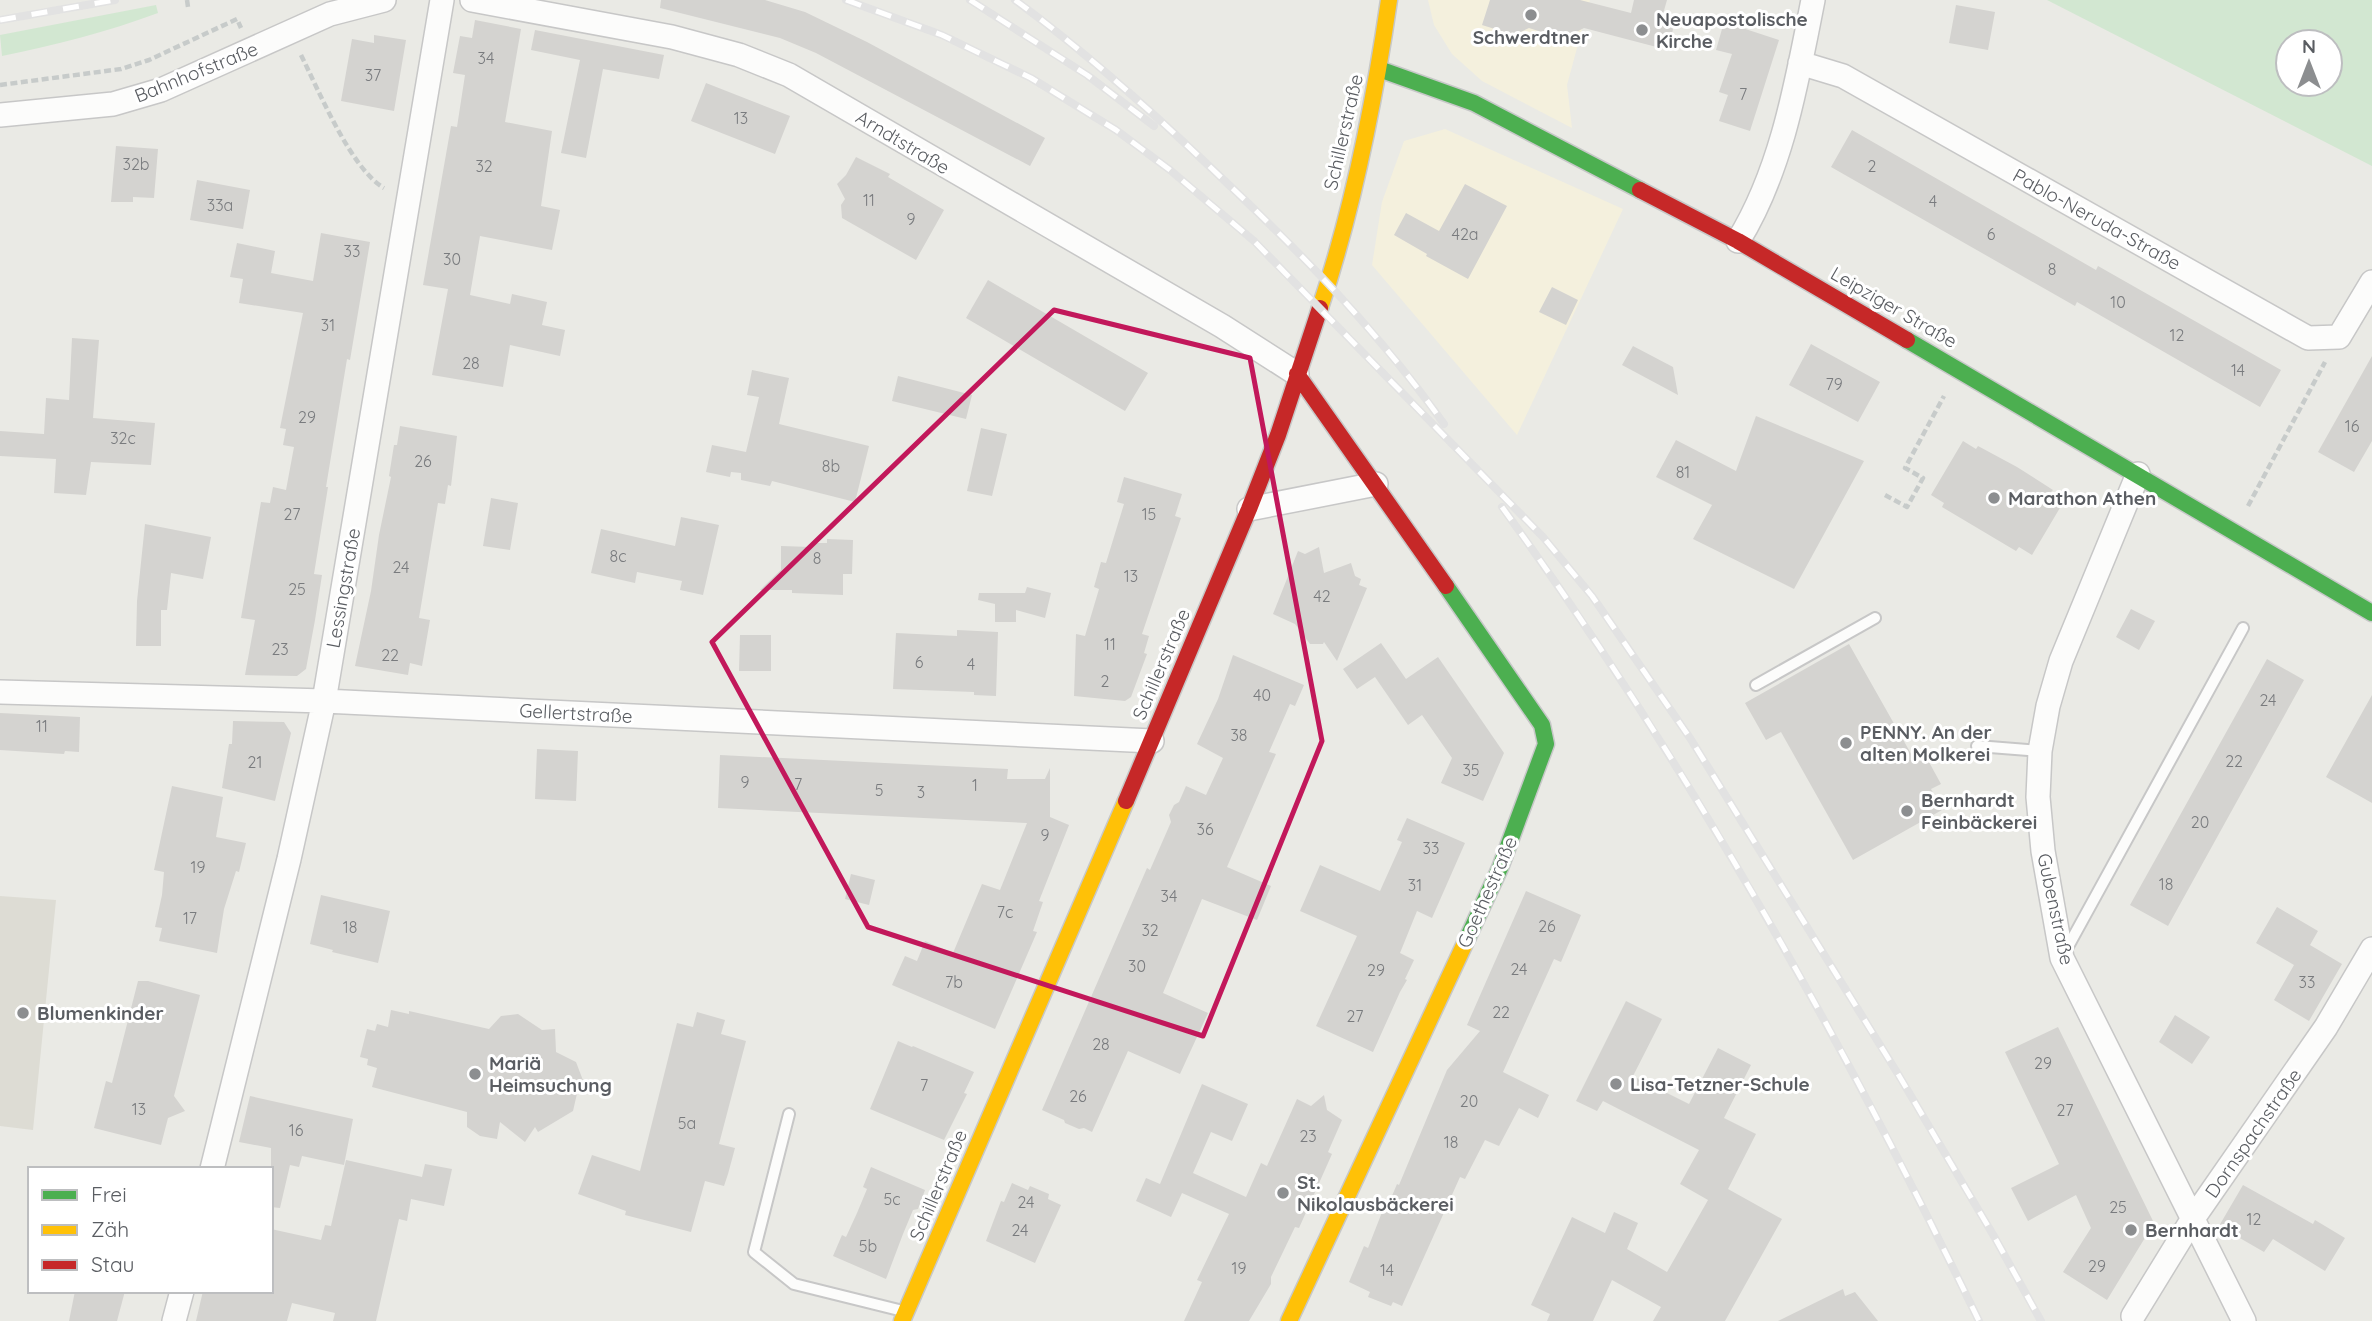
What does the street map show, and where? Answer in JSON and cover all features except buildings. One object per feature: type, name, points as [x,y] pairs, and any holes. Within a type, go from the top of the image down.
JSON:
[{"type":"main road","name":"Schillerstraße","points":[[904,1316],[1152,741],[1250,509],[1278,435],[1337,256],[1379,69],[1389,0]]},
{"type":"main road","name":"Leipziger Straße","points":[[1379,69],[1474,103],[1738,242],[2372,613]]},
{"type":"main road","name":"Goethestraße","points":[[1289,1321],[1500,868],[1546,744],[1542,725],[1297,374]]},
{"type":"street","name":"Bahnhofstraße","points":[[0,115],[113,104],[161,90],[330,14],[384,0]]},
{"type":"street","name":"Lessingstraße","points":[[212,1167],[289,859],[324,701],[442,0]]},
{"type":"street","name":"Arndtstraße","points":[[472,0],[671,37],[739,55],[789,75],[1222,326],[1297,374]]},
{"type":"street","points":[[1738,242],[1756,209],[1780,143],[1813,0]]},
{"type":"street","name":"Pablo-Neruda-Straße","points":[[1800,62],[1843,76],[2308,338],[2339,337]]},
{"type":"street","points":[[2339,337],[2372,282]]},
{"type":"street","name":"Gubenstraße","points":[[2138,474],[2061,661],[2048,706],[2040,751],[2038,797],[2043,851],[2062,958],[2244,1321]]},
{"type":"street","points":[[1250,509],[1376,484]]},
{"type":"street","name":"Gellertstraße","points":[[0,692],[324,701],[1152,741]]},
{"type":"street","name":"Dornspachstraße","points":[[2133,1316],[2192,1220],[2326,1027],[2372,949]]},
{"type":"street","points":[[174,1321],[181,1293]]},
{"type":"lane","points":[[1756,685],[1875,618]]},
{"type":"lane","points":[[2062,958],[2244,628]]},
{"type":"lane","points":[[1977,746],[2040,751]]},
{"type":"lane","points":[[789,1114],[754,1252],[794,1284],[904,1316]]},
{"type":"path","points":[[187,0],[188,7]]},
{"type":"path","points":[[0,85],[121,69],[149,60],[237,19]]},
{"type":"path","points":[[290,32],[351,151],[374,183],[408,202]]},
{"type":"path","points":[[2234,531],[2339,337]]},
{"type":"path","points":[[1885,495],[1906,507],[1923,478],[1905,468],[1958,369]]},
{"type":"highlighted area","points":[[1054,310],[1250,358],[1322,741],[1203,1036],[868,927],[712,642]]},
{"type":"shaded area","points":[[1428,0],[1590,0],[1567,85],[1572,128],[1482,81],[1452,54],[1434,25]]},
{"type":"shaded area","points":[[1445,129],[1623,209],[1517,435],[1372,265],[1382,202],[1404,141]]},
{"type":"shaded area","name":"Blumenkinder","points":[[0,896],[56,900],[33,1130],[0,1126]]},
{"type":"green space","points":[[2047,0],[2372,0],[2372,166]]},
{"type":"green space","points":[[156,5],[158,13],[139,20],[81,38],[2,56],[0,35]]},
{"type":"railway","points":[[0,20],[115,0]]},
{"type":"railway","points":[[846,0],[942,35],[1031,78],[1116,130],[1170,170],[1254,241],[1543,537],[1592,596],[1690,738],[1898,1074],[2041,1321]]},
{"type":"railway","points":[[970,0],[1087,75],[1154,126]]},
{"type":"railway","points":[[1015,0],[1071,43],[1124,89],[1286,240],[1369,328],[1444,424]]},
{"type":"railway","points":[[1502,507],[1635,702],[1758,904],[1873,1110],[1979,1321]]},
{"type":"traffic: fast","points":[[1379,69],[1474,103],[1640,190]]},
{"type":"traffic: fast","points":[[1907,340],[2372,613]]},
{"type":"traffic: fast","points":[[1446,586],[1542,725],[1546,744],[1500,868],[1467,939]]},
{"type":"traffic: slow","points":[[1320,308],[1343,233],[1361,156],[1389,0]]},
{"type":"traffic: slow","points":[[902,1321],[1126,801]]},
{"type":"traffic: slow","points":[[1289,1321],[1467,939]]},
{"type":"traffic: jam","points":[[1640,190],[1738,241],[1907,340]]},
{"type":"traffic: jam","points":[[1126,801],[1249,509],[1278,435],[1320,308]]},
{"type":"traffic: jam","points":[[1297,374],[1446,586]]},
{"type":"place","name":"Schwerdtner","points":[[1531,15]]},
{"type":"place","name":"Neuapostolische Kirche","points":[[1642,30]]},
{"type":"place","name":"Marathon Athen","points":[[1994,498]]},
{"type":"place","name":"PENNY. An der alten Molkerei","points":[[1846,743]]},
{"type":"place","name":"Bernhardt Feinbäckerei","points":[[1907,811]]},
{"type":"place","name":"Blumenkinder","points":[[23,1013]]},
{"type":"place","name":"Mariä Heimsuchung","points":[[475,1074]]},
{"type":"place","name":"Lisa-Tetzner-Schule","points":[[1616,1084]]},
{"type":"place","name":"St. Nikolausbäckerei","points":[[1283,1193]]},
{"type":"place","name":"Bernhardt","points":[[2131,1230]]}]
